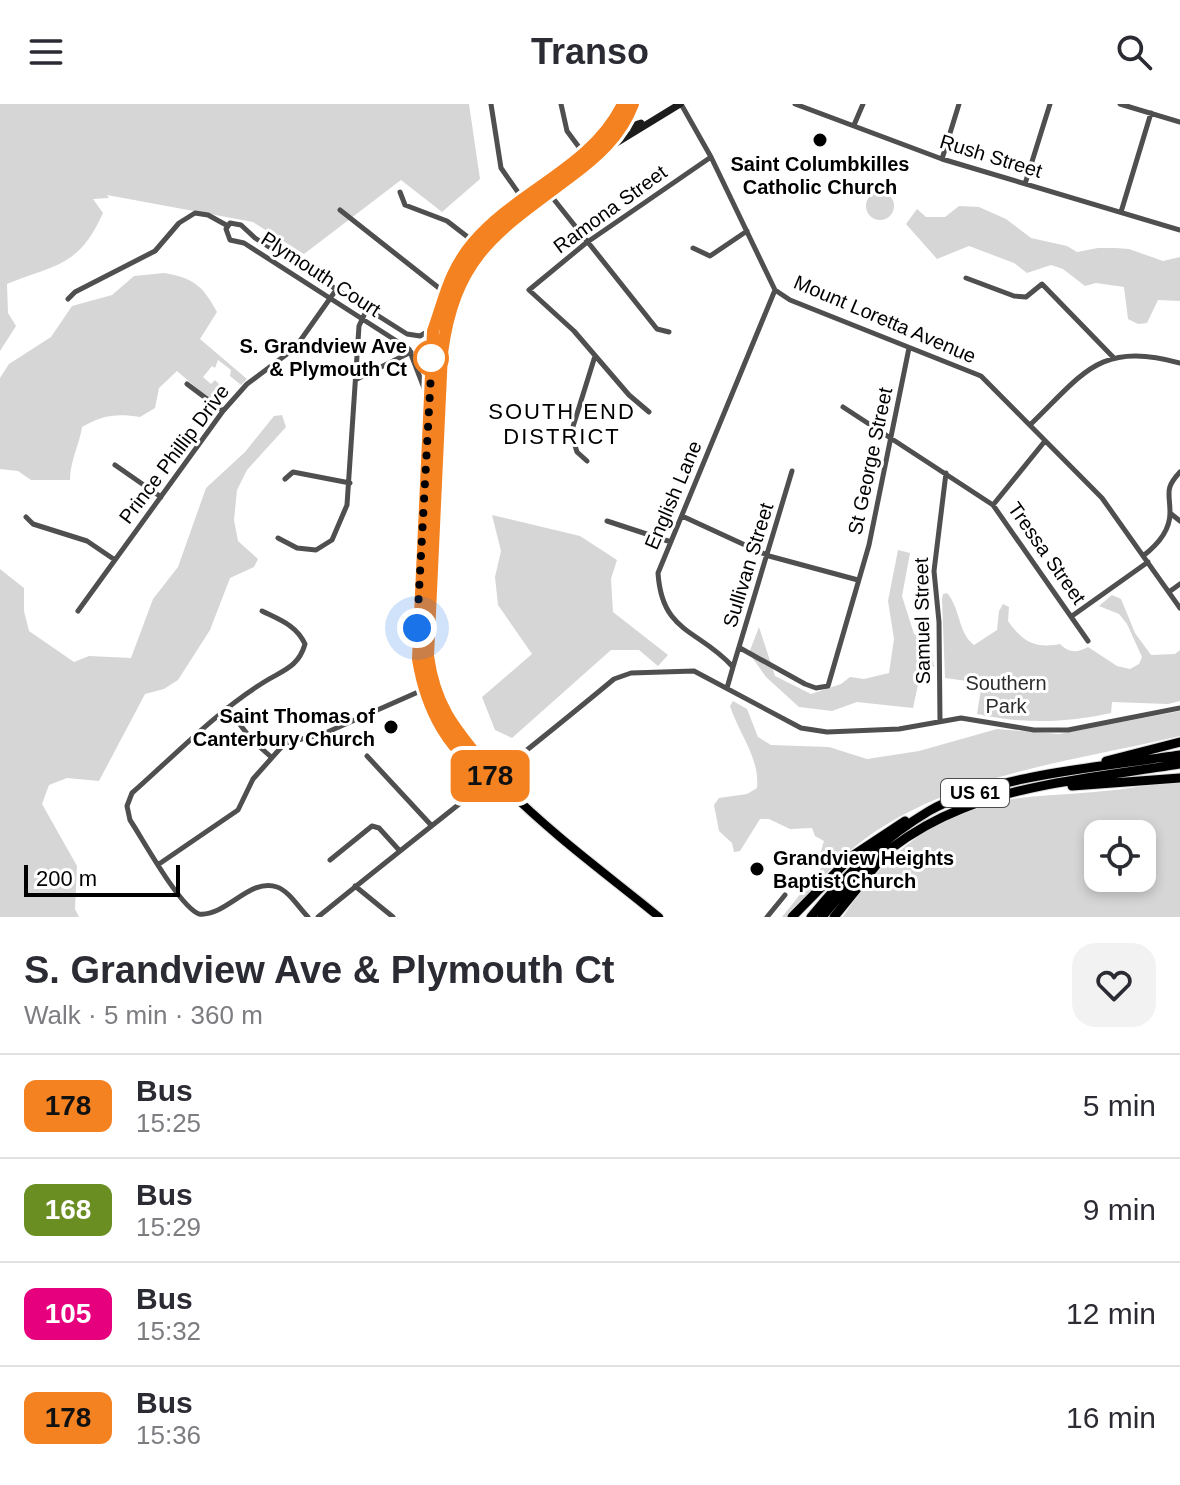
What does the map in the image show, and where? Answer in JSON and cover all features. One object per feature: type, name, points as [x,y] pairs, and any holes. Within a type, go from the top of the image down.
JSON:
[{"type":"highway","points":[[1053,774],[1180,742]]},
{"type":"highway","name":"US 61","points":[[811,917],[867,855],[930,811],[982,791],[1053,774],[1180,755]]},
{"type":"highway","name":"US 61","points":[[822,917],[867,865],[927,822],[974,803],[1033,788],[1180,764]]},
{"type":"highway","points":[[1033,788],[1180,778]]},
{"type":"highway","points":[[792,917],[861,848],[905,821],[930,811]]},
{"type":"highway","points":[[834,917],[875,866],[927,822]]},
{"type":"main road","points":[[587,158],[623,104]]},
{"type":"main road","points":[[599,154],[620,129],[633,104]]},
{"type":"main road","points":[[425,590],[445,335],[454,297],[466,271],[482,248],[529,208],[546,189],[587,158],[599,154],[680,104]]},
{"type":"main road","points":[[629,114],[632,122],[638,124]]},
{"type":"main road","points":[[601,137],[651,121]]},
{"type":"main road","points":[[546,189],[523,199],[475,241],[444,292],[433,329],[428,390],[425,590],[429,687],[452,725],[495,778],[659,917]]},
{"type":"street","points":[[491,104],[501,168],[529,208]]},
{"type":"street","points":[[561,104],[567,131],[587,158]]},
{"type":"street","name":"Mount Loretta Avenue","points":[[680,104],[711,157],[775,290],[790,300],[981,376],[1102,498],[1180,608]]},
{"type":"street","name":"Rush Street","points":[[795,104],[942,159],[1180,230]]},
{"type":"street","points":[[854,125],[863,104]]},
{"type":"street","points":[[942,159],[959,104]]},
{"type":"street","points":[[1025,184],[1050,104]]},
{"type":"street","points":[[1120,104],[1180,122]]},
{"type":"street","points":[[1121,212],[1151,113]]},
{"type":"street","name":"Ramona Street","points":[[595,356],[574,331],[529,290],[586,243],[711,157]]},
{"type":"street","points":[[546,189],[657,329],[669,332]]},
{"type":"street","points":[[400,192],[405,205],[447,221],[482,248]]},
{"type":"street","points":[[340,210],[454,297]]},
{"type":"street","name":"Plymouth Court","points":[[68,299],[75,292],[155,251],[187,217],[195,213],[208,215],[228,226]]},
{"type":"street","name":"Plymouth Court","points":[[411,352],[244,243],[230,240],[226,233],[228,226],[234,223],[241,225],[255,238],[396,328],[413,336],[433,329],[445,335]]},
{"type":"street","points":[[693,248],[710,256],[747,231]]},
{"type":"street","points":[[966,278],[1014,296],[1026,297],[1042,284],[1113,357]]},
{"type":"street","name":"Prince Phillip Drive","points":[[78,611],[223,411],[247,384],[295,348],[336,290]]},
{"type":"street","name":"English Lane","points":[[733,667],[722,654],[672,620],[659,596],[658,573],[775,290]]},
{"type":"street","points":[[278,538],[309,551],[327,545],[345,512],[350,483],[359,326],[367,309]]},
{"type":"street","points":[[351,312],[359,326]]},
{"type":"street","points":[[391,337],[396,328]]},
{"type":"street","name":"St George Street","points":[[740,648],[805,684],[816,688],[828,686],[869,545],[909,348]]},
{"type":"street","points":[[357,379],[411,352],[418,379],[428,390],[441,391]]},
{"type":"street","points":[[1030,425],[1091,366],[1113,357],[1147,354],[1180,363]]},
{"type":"street","points":[[587,461],[577,452],[571,433],[595,356],[649,412]]},
{"type":"street","points":[[187,384],[223,411]]},
{"type":"street","name":"Tressa Street","points":[[843,407],[993,505],[1088,641]]},
{"type":"street","points":[[993,505],[1045,441]]},
{"type":"street","points":[[115,465],[161,497]]},
{"type":"street","name":"Sullivan Street","points":[[733,667],[769,556],[792,471]]},
{"type":"street","points":[[285,479],[293,472],[350,483]]},
{"type":"street","points":[[1072,616],[1145,559],[1161,539],[1170,513],[1167,496],[1180,472]]},
{"type":"street","name":"Samuel Street","points":[[940,721],[939,622],[934,571],[946,473]]},
{"type":"street","points":[[1170,513],[1180,521]]},
{"type":"street","points":[[682,516],[769,556],[858,580]]},
{"type":"street","points":[[26,517],[33,524],[87,541],[115,560]]},
{"type":"street","points":[[607,521],[671,542]]},
{"type":"street","points":[[1169,592],[1180,584]]},
{"type":"street","points":[[262,611],[289,624],[299,633],[305,644],[301,657],[289,669],[263,682],[227,708],[132,793],[127,806],[130,820],[186,906],[201,915],[213,916],[265,886],[276,886],[284,890],[308,917]]},
{"type":"street","points":[[727,688],[733,667]]},
{"type":"street","points":[[318,917],[399,850],[495,778],[614,679],[631,673],[694,671],[801,728],[814,730],[877,731],[961,718],[1034,730],[1068,730],[1180,708]]},
{"type":"street","points":[[159,864],[238,810],[253,779],[270,756],[285,743],[323,734],[429,687]]},
{"type":"street","points":[[227,708],[252,740],[270,756]]},
{"type":"street","points":[[367,756],[431,825]]},
{"type":"street","points":[[330,860],[372,826],[379,828],[399,850]]},
{"type":"street","points":[[355,886],[393,917]]},
{"type":"street","points":[[767,917],[785,895]]},
{"type":"green space","points":[[0,104],[469,104],[480,179],[442,212],[401,180],[304,254],[253,222],[107,195],[109,198],[93,199],[103,213],[94,231],[75,254],[53,267],[7,284],[8,313],[16,326],[0,351]]},
{"type":"green space","points":[[880,192],[890,196],[894,206],[890,216],[880,220],[870,216],[866,206],[870,196]]},
{"type":"green space","points":[[959,206],[979,207],[1006,219],[1031,238],[1067,246],[1077,252],[1116,248],[1129,249],[1163,261],[1180,257],[1180,301],[1158,300],[1147,323],[1138,324],[1128,319],[1124,287],[1096,283],[1085,286],[1063,269],[1051,265],[1027,273],[1014,263],[969,246],[937,259],[906,224],[917,209],[926,217],[945,217]]},
{"type":"green space","points":[[164,273],[190,281],[207,296],[217,312],[200,339],[247,379],[241,385],[230,376],[231,370],[218,360],[215,368],[212,366],[203,377],[211,384],[215,380],[219,384],[219,403],[215,404],[177,371],[159,388],[155,408],[140,417],[110,416],[82,427],[70,480],[31,480],[18,471],[0,469],[0,378],[9,364],[51,337],[72,306],[112,295],[134,276]]},
{"type":"green space","points":[[282,415],[286,427],[247,470],[237,490],[234,520],[238,541],[258,559],[254,567],[230,578],[210,630],[178,680],[164,689],[145,694],[99,781],[67,778],[49,785],[42,804],[77,866],[75,909],[79,917],[0,917],[0,569],[24,588],[24,611],[29,631],[74,662],[89,656],[131,658],[153,599],[178,567],[206,488],[245,452],[274,416]]},
{"type":"green space","points":[[492,515],[580,536],[617,560],[611,579],[613,612],[668,655],[658,666],[639,650],[611,650],[512,738],[495,730],[482,697],[532,654],[498,605],[495,577],[501,551]]},
{"type":"green space","points":[[898,550],[910,553],[902,596],[914,634],[930,638],[934,667],[922,666],[913,708],[857,702],[832,711],[799,707],[766,677],[749,653],[759,627],[775,676],[811,694],[841,684],[850,677],[864,679],[889,673],[894,639],[888,601]]},
{"type":"green space","name":"Southern Park","points":[[947,593],[965,634],[974,645],[997,630],[1003,604],[1009,607],[1008,621],[1030,642],[1060,644],[1073,651],[1088,647],[1117,666],[1130,669],[1139,664],[1142,657],[1127,624],[1119,614],[1099,606],[1112,595],[1121,599],[1135,633],[1151,655],[1175,654],[1180,650],[1180,701],[1168,704],[1112,702],[1111,713],[1078,719],[1028,721],[977,714],[983,676],[967,681],[945,678],[942,599],[943,594]]},
{"type":"green space","points":[[733,701],[747,709],[758,737],[771,745],[829,747],[867,759],[919,751],[997,729],[1059,734],[1180,711],[1180,736],[1049,764],[962,789],[920,806],[881,828],[846,854],[788,917],[782,917],[825,863],[821,863],[820,854],[824,841],[815,836],[812,828],[790,829],[769,819],[760,819],[740,851],[734,852],[732,843],[719,831],[714,805],[719,798],[747,794],[757,788],[752,756],[730,706]]},
{"type":"green space","points":[[1180,781],[1180,917],[843,917],[868,883],[899,852],[953,816],[986,804],[1013,799]]},
{"type":"bus line","name":"178","points":[[623,104],[591,149],[523,199],[475,241],[443,294],[433,331],[417,628],[420,674],[435,717],[455,747],[475,769],[495,778],[465,744],[443,709],[428,656],[442,353],[447,319],[455,291],[488,242],[609,145],[633,104]]},
{"type":"place","name":"Saint Columbkilles Catholic Church","points":[[820,140]]},
{"type":"place","name":"S. Grandview Ave & Plymouth Ct","points":[[431,358]]},
{"type":"place","name":"Saint Thomas of Canterbury Church","points":[[391,727]]},
{"type":"place","name":"Grandview Heights Baptist Church","points":[[757,869]]},
{"type":"district","name":"SOUTH END DISTRICT","points":[[562,424]]},
{"type":"route","points":[[417,628],[432,355],[431,358]]}]
